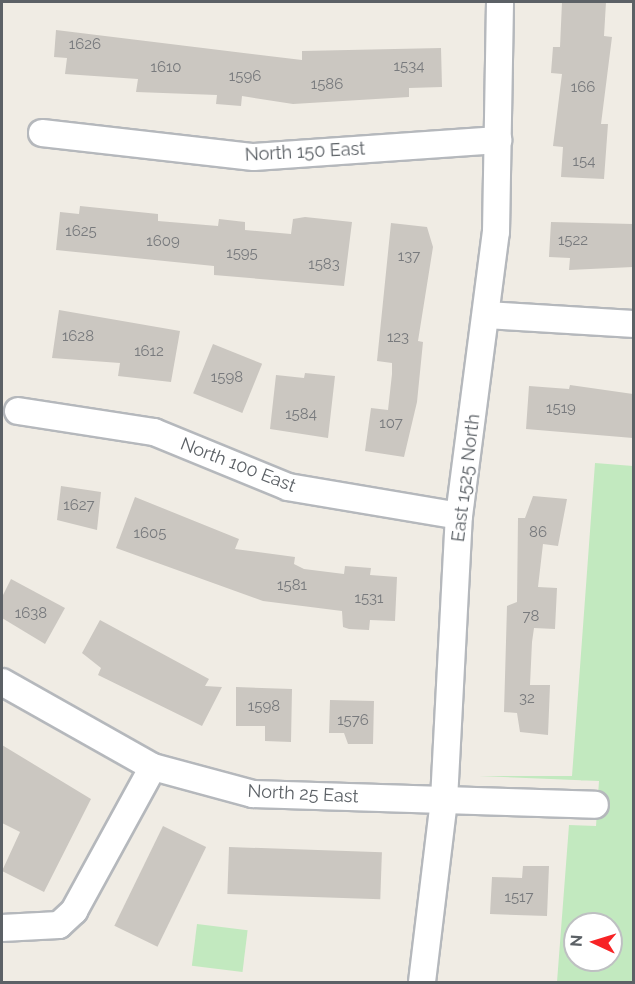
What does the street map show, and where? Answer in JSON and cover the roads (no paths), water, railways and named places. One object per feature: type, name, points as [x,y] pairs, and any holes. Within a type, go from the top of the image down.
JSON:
[{"type":"street","name":"East 1525 North","points":[[422,982],[424,953],[436,897],[444,800],[459,516],[488,315],[498,140],[500,2]]},
{"type":"street","name":"North 150 East","points":[[42,133],[254,157],[498,140]]},
{"type":"street","points":[[488,315],[633,324]]},
{"type":"street","name":"North 100 East","points":[[18,411],[154,432],[288,487],[459,516]]},
{"type":"street","name":"North 25 East","points":[[2,682],[153,767],[253,794],[595,805]]},
{"type":"street","points":[[2,928],[59,925],[74,911],[153,767]]}]
